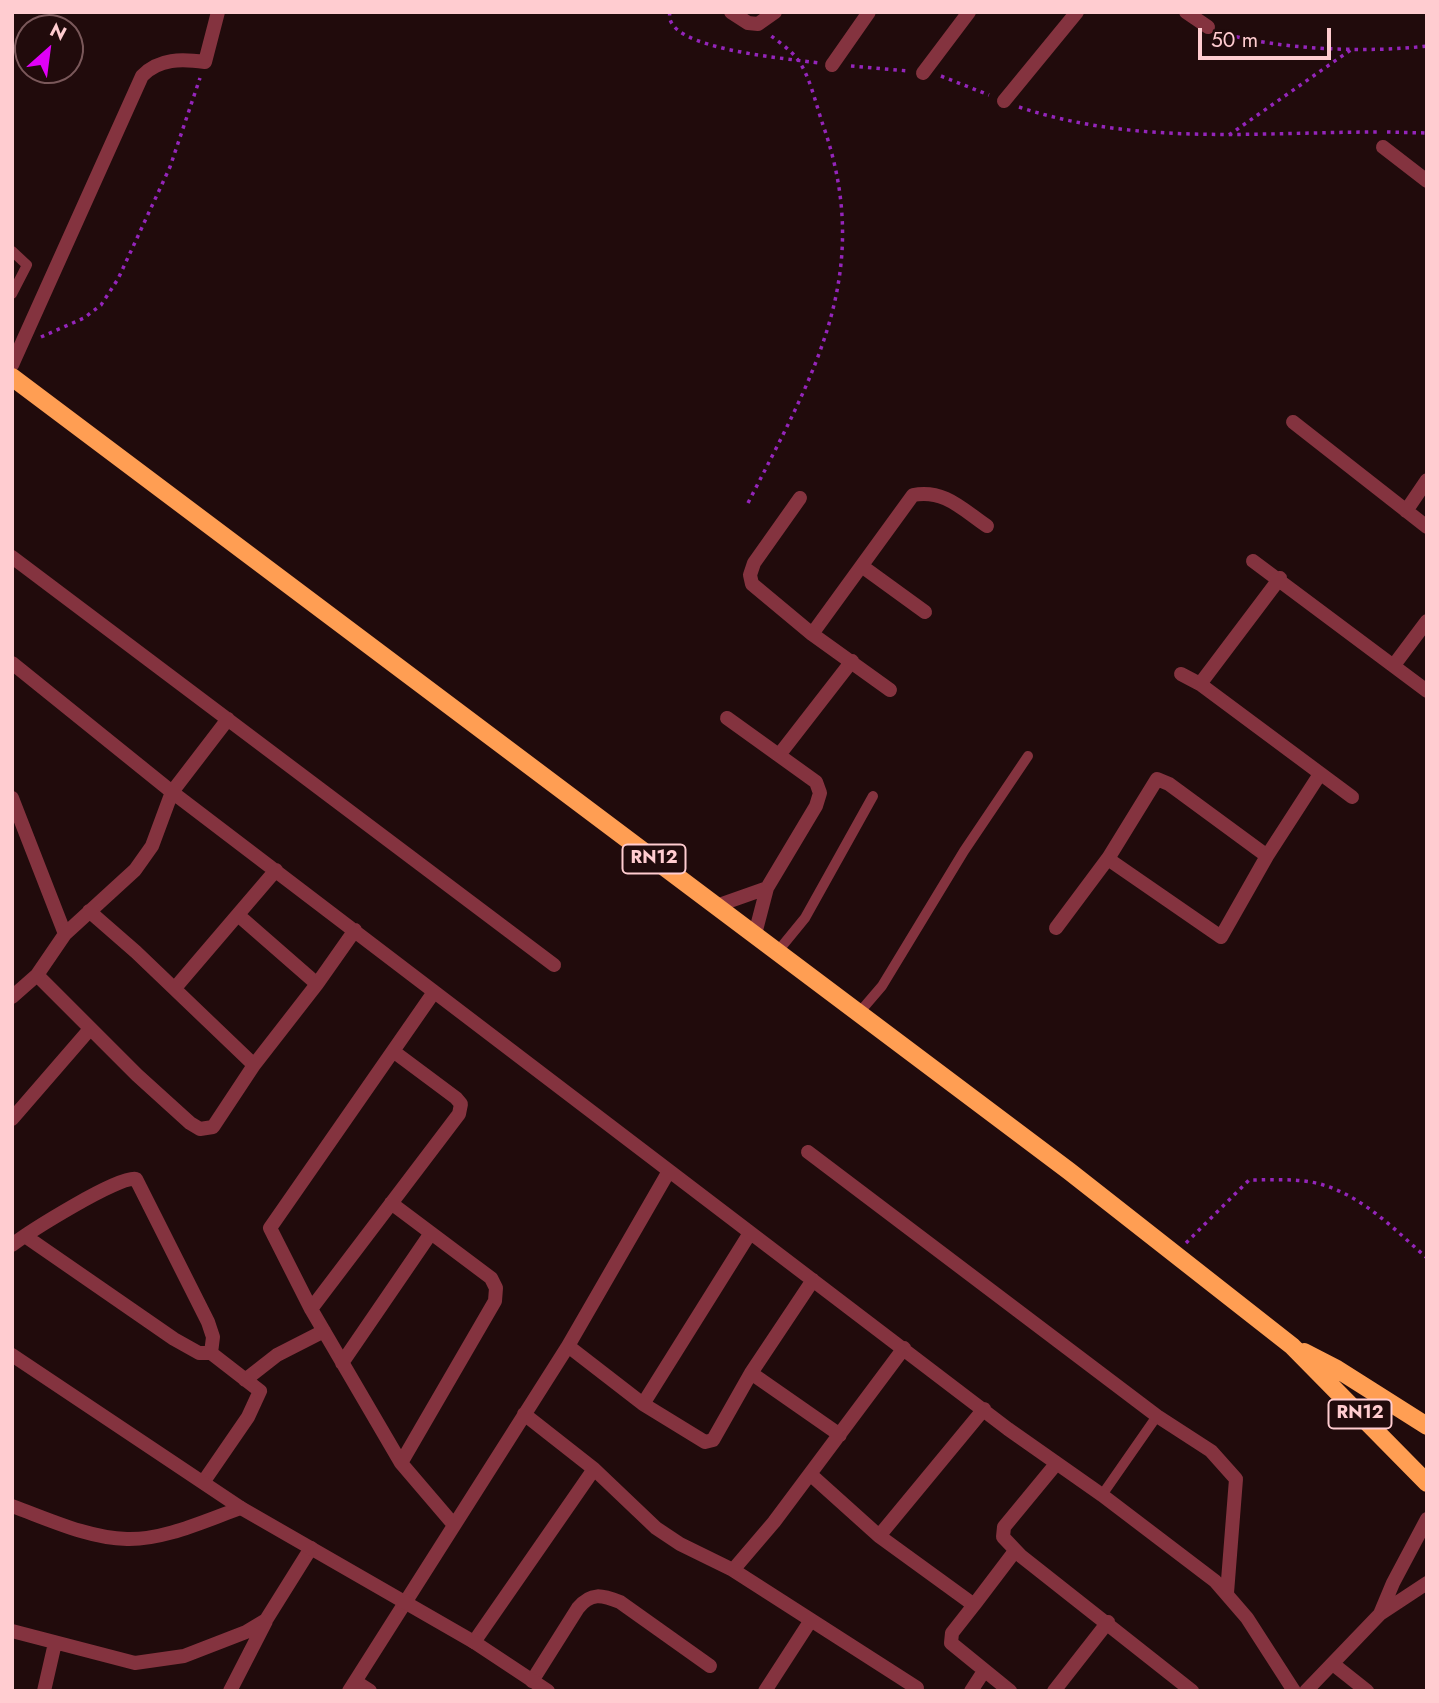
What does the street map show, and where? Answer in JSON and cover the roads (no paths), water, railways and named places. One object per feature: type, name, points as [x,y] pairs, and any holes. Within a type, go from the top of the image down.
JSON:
[{"type":"main road","name":"RN12","points":[[12,377],[1069,1171],[1292,1346],[1427,1483]]},
{"type":"main road","name":"RN12","points":[[1292,1346],[1337,1369],[1427,1426]]},
{"type":"street","points":[[12,365],[142,76],[150,68],[163,62],[205,62],[218,12]]},
{"type":"street","points":[[730,12],[748,23],[758,24],[775,12]]},
{"type":"street","points":[[832,65],[869,12]]},
{"type":"street","points":[[923,73],[969,12]]},
{"type":"street","points":[[1004,101],[1077,12]]},
{"type":"street","points":[[1186,12],[1208,27]]},
{"type":"street","points":[[1382,147],[1427,181]]},
{"type":"street","points":[[1293,422],[1427,527]]},
{"type":"street","points":[[1406,511],[1427,480]]},
{"type":"street","points":[[812,634],[913,495],[930,492],[942,495],[987,526]]},
{"type":"street","points":[[800,498],[754,564],[750,575],[752,584],[812,634],[890,690]]},
{"type":"street","points":[[12,557],[554,965]]},
{"type":"street","points":[[1253,561],[1427,691]]},
{"type":"street","points":[[863,567],[925,612]]},
{"type":"street","points":[[1200,684],[1280,579]]},
{"type":"street","points":[[1394,665],[1427,621]]},
{"type":"street","points":[[779,755],[852,661]]},
{"type":"street","points":[[12,663],[172,792],[750,1233],[1056,1464],[1102,1495],[1227,1593],[1263,1640],[1294,1691]]},
{"type":"street","points":[[1181,674],[1200,684],[1352,797]]},
{"type":"street","points":[[727,718],[816,782],[820,793],[816,806],[767,888],[755,934]]},
{"type":"street","points":[[12,997],[37,975],[65,934],[135,870],[152,846],[172,792],[228,719]]},
{"type":"street","points":[[1108,859],[1221,937],[1267,856],[1320,774]]},
{"type":"street","points":[[1056,929],[1108,859],[1157,779],[1169,784],[1267,856]]},
{"type":"street","points":[[12,798],[65,934]]},
{"type":"street","points":[[175,988],[276,870]]},
{"type":"street","points":[[716,906],[767,888]]},
{"type":"street","points":[[89,911],[175,988],[254,1065]]},
{"type":"street","points":[[238,915],[317,984]]},
{"type":"street","points":[[37,975],[90,1030],[200,1129],[213,1127],[254,1065],[355,930]]},
{"type":"street","points":[[434,992],[270,1228],[311,1309],[401,1463],[454,1525]]},
{"type":"street","points":[[12,1119],[90,1030]]},
{"type":"street","points":[[311,1309],[459,1114],[461,1104],[393,1051]]},
{"type":"street","points":[[808,1152],[1157,1416],[1211,1451],[1236,1479],[1227,1593]]},
{"type":"street","points":[[370,1691],[352,1686],[568,1346],[669,1171]]},
{"type":"street","points":[[12,1245],[125,1178],[135,1178],[208,1322],[213,1337],[211,1353]]},
{"type":"street","points":[[391,1203],[491,1278],[496,1288],[495,1301],[401,1463]]},
{"type":"street","points":[[342,1363],[431,1233]]},
{"type":"street","points":[[643,1404],[750,1233]]},
{"type":"street","points":[[25,1236],[174,1339],[199,1353],[211,1353],[260,1391],[248,1417],[204,1481]]},
{"type":"street","points":[[568,1346],[643,1404],[705,1442],[713,1440],[751,1373],[813,1280]]},
{"type":"street","points":[[245,1380],[276,1355],[324,1331]]},
{"type":"street","points":[[733,1570],[810,1474],[904,1348]]},
{"type":"street","points":[[12,1355],[241,1508],[474,1642],[548,1691]]},
{"type":"street","points":[[751,1373],[840,1435]]},
{"type":"street","points":[[878,1536],[984,1409]]},
{"type":"street","points":[[524,1414],[594,1469],[656,1528],[733,1570],[918,1688]]},
{"type":"street","points":[[1056,1464],[1004,1527],[1003,1536],[1015,1551],[1192,1691]]},
{"type":"street","points":[[474,1642],[594,1469]]},
{"type":"street","points":[[810,1474],[878,1536],[974,1605]]},
{"type":"street","points":[[12,1506],[103,1536],[126,1539],[164,1533],[241,1508]]},
{"type":"street","points":[[1380,1614],[1427,1519]]},
{"type":"street","points":[[229,1691],[266,1620],[311,1548]]},
{"type":"street","points":[[1010,1691],[951,1643],[950,1638],[1015,1551]]},
{"type":"street","points":[[1306,1691],[1380,1614],[1427,1583]]},
{"type":"street","points":[[532,1681],[578,1608],[586,1598],[594,1596],[620,1602],[710,1666]]},
{"type":"street","points":[[12,1631],[116,1659],[146,1663],[184,1656],[219,1643],[266,1620]]},
{"type":"street","points":[[765,1691],[811,1620]]},
{"type":"street","points":[[1054,1691],[1108,1622]]},
{"type":"street","points":[[44,1691],[55,1643]]},
{"type":"street","points":[[1334,1664],[1367,1691]]},
{"type":"street","points":[[971,1691],[984,1671]]},
{"type":"lane","points":[[12,251],[27,265],[13,289]]},
{"type":"lane","points":[[859,1014],[882,985],[964,851],[1028,756]]},
{"type":"lane","points":[[778,951],[805,918],[873,796]]},
{"type":"lane","points":[[1102,1495],[1157,1416]]}]
